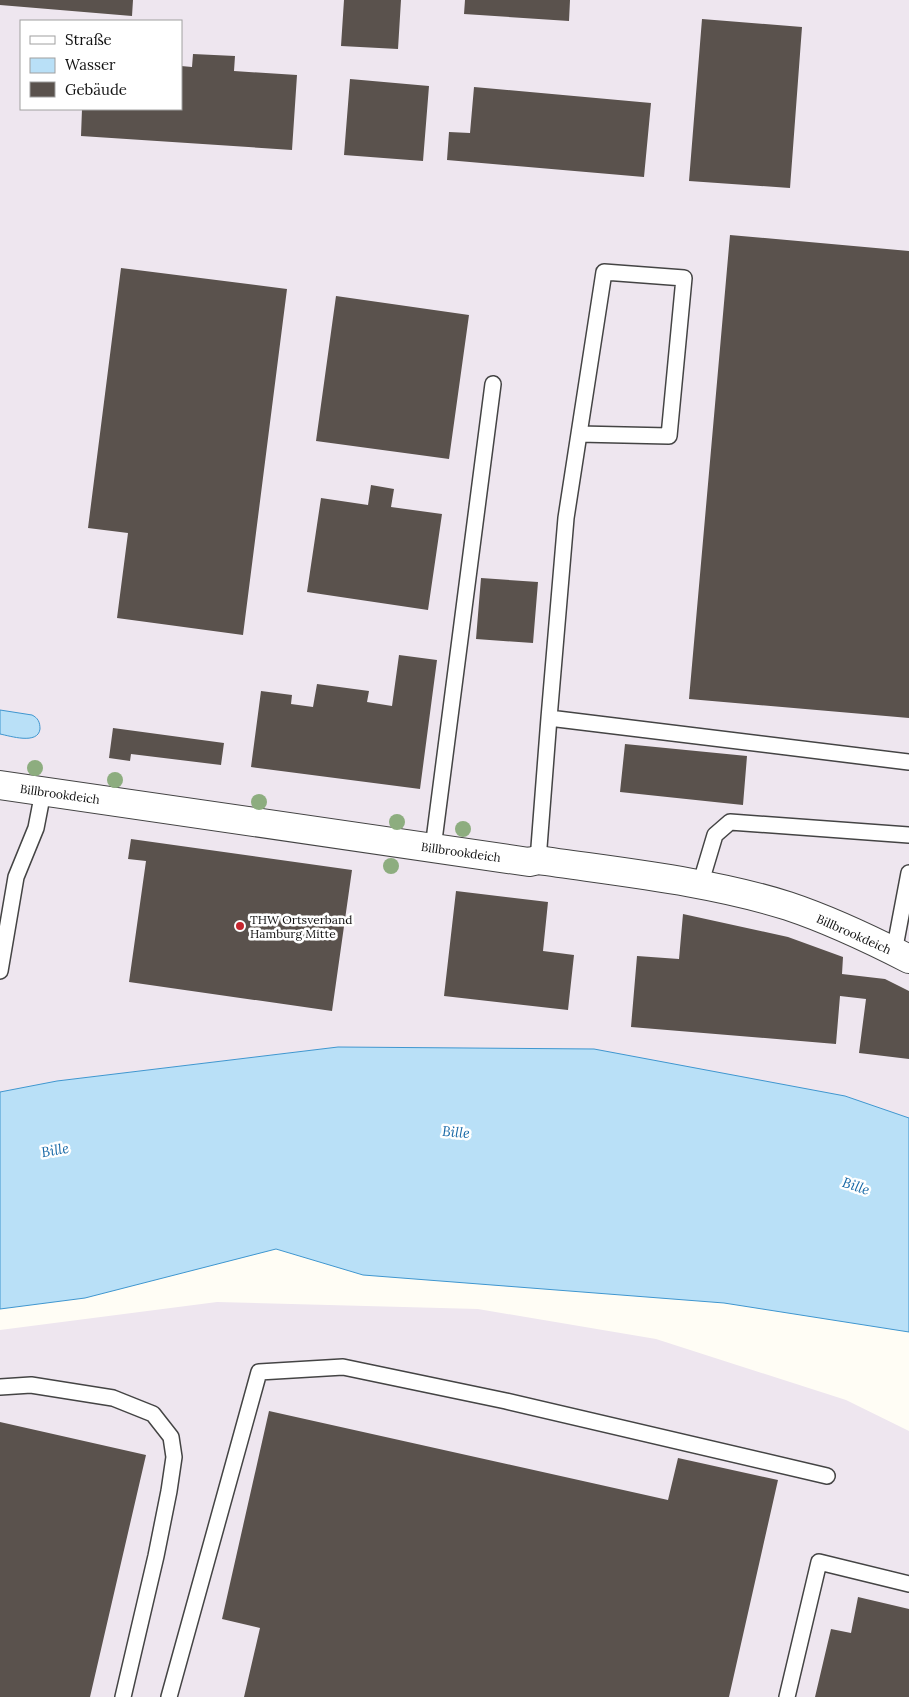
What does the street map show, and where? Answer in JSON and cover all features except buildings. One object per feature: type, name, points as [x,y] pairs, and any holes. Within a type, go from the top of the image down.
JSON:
[{"type":"street","name":"Billbrookdeich","points":[[0,785],[529,862],[538,860],[700,886],[787,906],[843,926],[902,956]]},
{"type":"lane","points":[[538,860],[566,518],[604,272],[684,278],[669,436],[579,434]]},
{"type":"lane","points":[[433,848],[492,384]]},
{"type":"lane","points":[[549,718],[909,762]]},
{"type":"lane","points":[[0,971],[16,877],[36,828],[43,792]]},
{"type":"lane","points":[[700,886],[715,835],[730,822],[909,835]]},
{"type":"lane","points":[[902,956],[909,873]]},
{"type":"lane","points":[[169,1697],[259,1372],[342,1367],[506,1401],[827,1476]]},
{"type":"lane","points":[[0,1387],[30,1385],[113,1398],[152,1414],[171,1437],[174,1457],[169,1491],[123,1697]]},
{"type":"lane","points":[[787,1697],[818,1562],[909,1584]]},
{"type":"shaded area","points":[[0,0],[909,0],[909,1118],[845,1096],[338,1047],[57,1081],[0,1092]]},
{"type":"shaded area","points":[[217,1302],[478,1309],[656,1339],[846,1400],[909,1431],[909,1697],[0,1697],[0,1330]]},
{"type":"water","points":[[0,710],[34,716],[40,724],[38,734],[29,738],[17,738],[0,734]]},
{"type":"water","name":"Bille","points":[[338,1047],[594,1049],[845,1096],[909,1118],[909,1332],[724,1303],[363,1275],[276,1249],[85,1298],[0,1309],[0,1092],[57,1081]]},
{"type":"place","name":"THW Ortsverband Hamburg Mitte","points":[[240,926]]}]
